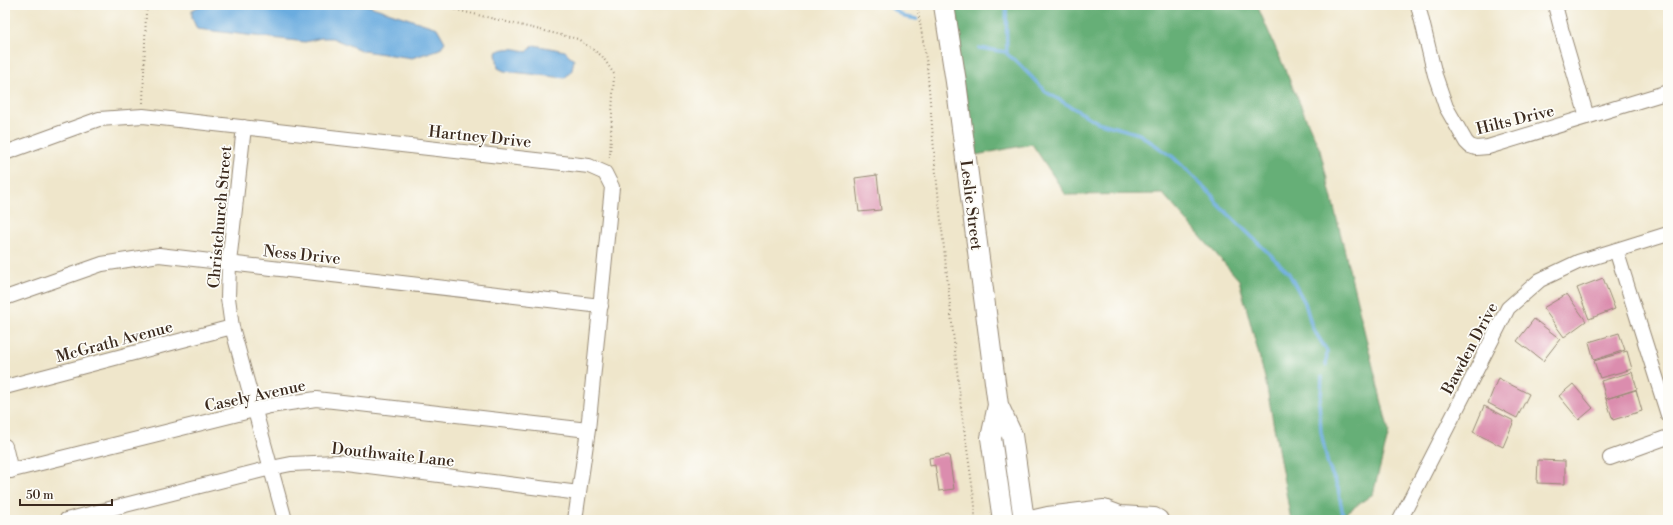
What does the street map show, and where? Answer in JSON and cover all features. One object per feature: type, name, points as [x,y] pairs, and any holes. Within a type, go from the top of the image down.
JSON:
[{"type":"main road","name":"Leslie Street","points":[[944,5],[956,82],[998,405],[1012,435],[1024,520]]},
{"type":"main road","name":"Leslie Street","points":[[998,405],[991,438],[1003,520]]},
{"type":"main road","points":[[1035,520],[1104,510],[1118,518],[1154,518],[1158,520]]},
{"type":"street","name":"Hilts Drive","points":[[1418,5],[1440,93],[1452,118],[1466,142],[1470,146],[1476,148],[1488,147],[1668,92]]},
{"type":"street","points":[[1555,5],[1587,117]]},
{"type":"street","name":"Hartney Drive","points":[[5,153],[99,120],[143,116],[589,166],[605,173]]},
{"type":"street","name":"Christchurch Street","points":[[244,127],[229,263],[228,298],[232,327],[285,520]]},
{"type":"street","points":[[575,520],[588,430],[612,187],[605,173]]},
{"type":"street","name":"Bawden Drive","points":[[1400,520],[1508,308],[1540,280],[1578,262],[1668,234]]},
{"type":"street","points":[[1616,250],[1668,415]]},
{"type":"street","name":"Ness Drive","points":[[5,298],[102,264],[159,255],[601,306]]},
{"type":"street","name":"McGrath Avenue","points":[[5,387],[232,327]]},
{"type":"street","name":"Casely Avenue","points":[[8,471],[270,406],[316,400],[588,430]]},
{"type":"street","points":[[1610,458],[1668,437]]},
{"type":"street","points":[[5,446],[8,471]]},
{"type":"street","name":"Douthwaite Lane","points":[[66,520],[291,464],[337,462],[579,493]]},
{"type":"path","points":[[143,116],[146,12],[149,5]]},
{"type":"path","points":[[436,5],[578,39],[602,56],[614,74],[610,155],[605,173]]},
{"type":"path","points":[[917,5],[927,65],[936,174],[961,407],[975,505],[975,520]]},
{"type":"green space","points":[[948,5],[1257,5],[1320,150],[1389,432],[1373,494],[1336,520],[1291,520],[1265,378],[1239,280],[1163,194],[1066,195],[1032,144],[976,155]]},
{"type":"water","points":[[202,5],[366,5],[437,28],[445,42],[440,49],[412,58],[363,51],[332,38],[321,38],[305,42],[197,29],[192,18],[192,10]]},
{"type":"water","points":[[534,45],[565,51],[574,60],[572,70],[565,78],[504,71],[498,68],[496,52],[503,49],[511,49],[527,52]]},
{"type":"building","points":[[877,175],[881,210],[859,212],[855,178]]},
{"type":"building","points":[[1603,278],[1615,309],[1589,319],[1577,288]]},
{"type":"building","points":[[1567,294],[1586,321],[1564,337],[1543,308]]},
{"type":"building","points":[[1534,319],[1560,339],[1543,361],[1517,341]]},
{"type":"building","points":[[1619,333],[1625,350],[1594,360],[1589,342]]},
{"type":"building","points":[[1627,351],[1632,369],[1600,378],[1594,361]]},
{"type":"building","points":[[1632,372],[1637,389],[1606,399],[1601,381]]},
{"type":"building","points":[[1498,378],[1529,394],[1517,418],[1488,403]]},
{"type":"building","points":[[1573,384],[1593,408],[1579,420],[1559,396]]},
{"type":"building","points":[[1636,390],[1642,411],[1613,420],[1606,399]]},
{"type":"building","points":[[1484,406],[1514,421],[1503,447],[1473,432]]},
{"type":"building","points":[[949,455],[954,489],[939,491],[935,465],[930,466],[929,458]]},
{"type":"building","points":[[1538,460],[1565,461],[1565,484],[1537,483]]},
{"type":"waterway","points":[[887,5],[905,17],[917,19]]},
{"type":"waterway","points":[[1006,5],[1007,54],[1018,63],[1046,92],[1097,122],[1139,134],[1173,157],[1211,194],[1218,204],[1288,272],[1305,303],[1312,327],[1327,351],[1326,365]]},
{"type":"waterway","points":[[979,48],[1006,52]]},
{"type":"waterway","points":[[1322,377],[1319,403],[1321,432],[1328,465],[1338,488],[1344,520]]}]
